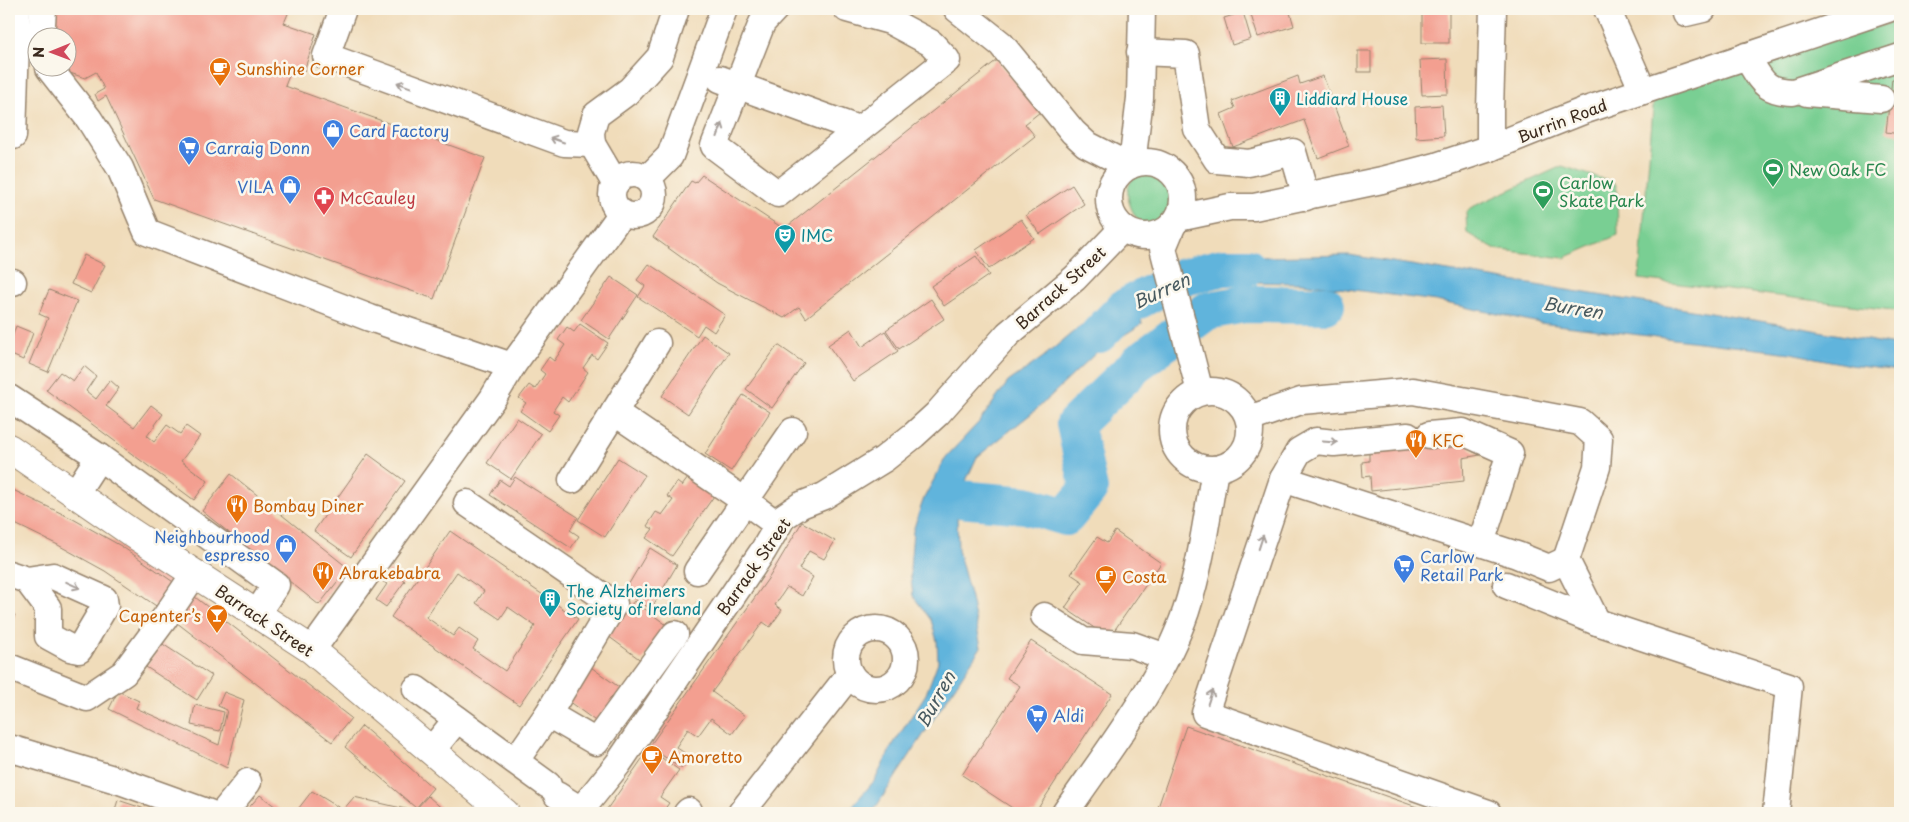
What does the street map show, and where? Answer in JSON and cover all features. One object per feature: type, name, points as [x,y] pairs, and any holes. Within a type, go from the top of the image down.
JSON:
[{"type":"main road","name":"Barrack Street","points":[[9,448],[195,574],[264,603],[312,650],[505,813]]},
{"type":"street","points":[[13,136],[17,9]]},
{"type":"street","points":[[42,28],[43,9]]},
{"type":"street","points":[[343,9],[326,56],[564,143],[592,144]]},
{"type":"street","points":[[616,183],[592,144],[591,132],[596,115],[630,90],[660,57],[676,9]]},
{"type":"street","points":[[647,180],[670,156],[724,9]]},
{"type":"street","points":[[775,9],[762,23],[714,146],[778,194],[947,60],[931,43],[890,21],[847,9]]},
{"type":"street","points":[[957,9],[1001,44],[1073,132],[1086,144],[1140,165],[1172,172],[1179,181],[1183,192],[1183,203],[1175,221],[1161,233],[1143,237]]},
{"type":"street","points":[[1140,165],[1142,9]]},
{"type":"street","points":[[1490,148],[1493,9]]},
{"type":"street","points":[[1607,9],[1643,91]]},
{"type":"street","name":"Burrin Road","points":[[1175,221],[1230,207],[1254,207],[1306,197],[1436,166],[1490,148],[1582,111],[1888,9]]},
{"type":"street","points":[[1140,52],[1186,54],[1198,129],[1217,160],[1248,164],[1293,152],[1306,197]]},
{"type":"street","points":[[1746,56],[1766,86],[1780,92],[1881,99]]},
{"type":"street","points":[[1793,92],[1900,57]]},
{"type":"street","points":[[701,70],[736,86],[858,129]]},
{"type":"street","points":[[57,78],[89,119],[120,168],[147,232],[370,318],[512,366]]},
{"type":"street","points":[[1086,144],[1109,196],[1110,208],[1115,219],[1143,237],[1198,383],[1212,390],[1230,395],[1244,407],[1249,418],[1251,430],[1244,452],[1231,463],[1215,469],[1202,468],[1190,463],[1180,455],[1174,444],[1173,418],[1179,406],[1189,397],[1198,383]]},
{"type":"street","points":[[1109,196],[1118,174],[1140,165]]},
{"type":"street","points":[[627,174],[634,174],[647,180],[652,186],[654,193],[650,208],[637,216],[622,213],[616,208],[612,200],[612,191],[616,183],[627,174]]},
{"type":"street","name":"Burrin Road","points":[[1179,181],[1230,207]]},
{"type":"street","points":[[312,650],[493,398],[512,366],[622,213]]},
{"type":"street","name":"Barrack Street","points":[[516,760],[581,810],[618,764],[763,551],[783,517],[801,505],[824,496],[884,459],[937,414],[1008,334],[1075,278],[1143,237]]},
{"type":"street","points":[[572,480],[656,343]]},
{"type":"street","points":[[1249,418],[1301,401],[1413,391],[1580,422],[1599,439],[1597,467],[1566,560],[1597,622]]},
{"type":"street","points":[[9,398],[276,585],[264,603]]},
{"type":"street","points":[[614,412],[778,525]]},
{"type":"street","points":[[697,571],[793,430]]},
{"type":"street","points":[[1480,543],[1510,453],[1463,432],[1334,443],[1316,441],[1299,451],[1282,479],[1204,713],[1488,813]]},
{"type":"street","points":[[75,494],[97,461]]},
{"type":"street","points":[[1065,813],[1119,738],[1166,657],[1186,611],[1200,555],[1215,469]]},
{"type":"street","points":[[1282,479],[1480,543],[1550,568],[1566,560]]},
{"type":"street","points":[[416,690],[516,760],[548,714],[614,604],[467,503]]},
{"type":"street","points":[[9,667],[88,698],[124,673],[195,574]]},
{"type":"street","points":[[1506,585],[1597,622],[1789,686],[1776,813]]},
{"type":"street","points":[[1044,616],[1083,641],[1132,645],[1166,657]]},
{"type":"street","points":[[548,714],[596,742],[675,634]]},
{"type":"street","points":[[741,813],[853,678],[839,710],[749,813]]},
{"type":"street","points":[[431,751],[457,719]]},
{"type":"street","points":[[9,748],[120,781],[209,813]]},
{"type":"street","points":[[223,813],[248,782]]},
{"type":"green space","name":"New Oak FC","points":[[1900,20],[1900,311],[1639,279],[1654,96]]},
{"type":"green space","name":"Carlow Skate Park","points":[[1562,166],[1615,183],[1617,190],[1618,235],[1564,258],[1494,249],[1467,233],[1466,213],[1470,208]]},
{"type":"green space","points":[[1145,172],[1156,174],[1164,179],[1171,197],[1171,207],[1168,215],[1162,222],[1155,225],[1139,221],[1129,200],[1129,186],[1132,180],[1137,175]]},
{"type":"water","points":[[1349,255],[1797,327],[1900,346],[1900,371],[1850,365],[1791,353],[1540,323],[1436,301],[1302,283],[1244,282],[1201,286],[1195,263],[1211,258]]},
{"type":"water","points":[[1135,291],[1142,324],[1098,351],[1037,409],[977,457],[964,485],[957,515],[958,550],[971,598],[981,647],[872,813],[846,813],[875,780],[892,746],[926,694],[938,662],[937,641],[931,620],[913,596],[910,569],[913,531],[919,512],[924,498],[946,457],[979,422],[1008,382],[1042,358],[1079,327]]},
{"type":"building","points":[[53,9],[290,9],[284,23],[316,34],[304,71],[292,68],[285,86],[485,158],[434,299],[154,199],[106,96],[98,101],[95,94],[104,89],[96,72],[85,78],[78,76],[78,28],[50,28]]},
{"type":"building","points":[[1249,9],[1289,9],[1294,26],[1258,37]]},
{"type":"building","points":[[1422,9],[1449,9],[1449,43],[1422,43]]},
{"type":"building","points":[[1243,12],[1251,39],[1232,45],[1224,18]]},
{"type":"building","points":[[1358,51],[1371,51],[1371,72],[1358,72]]},
{"type":"building","points":[[1447,59],[1448,94],[1422,95],[1420,60]]},
{"type":"building","points":[[997,60],[1040,112],[1025,124],[1035,136],[806,318],[799,307],[784,318],[717,283],[653,237],[691,181],[695,183],[702,175],[784,229]]},
{"type":"building","name":"Liddiard House","points":[[1298,76],[1300,84],[1323,76],[1349,146],[1318,158],[1304,120],[1233,147],[1221,114],[1235,108],[1232,101]]},
{"type":"building","points":[[1892,79],[1900,79],[1900,134],[1886,132]]},
{"type":"building","points":[[1442,105],[1444,136],[1416,138],[1415,107]]},
{"type":"building","points":[[1072,185],[1084,204],[1040,234],[1026,215]]},
{"type":"building","points":[[1021,219],[1034,238],[989,269],[976,250]]},
{"type":"building","points":[[84,255],[105,265],[91,293],[71,284]]},
{"type":"building","points":[[976,256],[989,275],[944,306],[931,286]]},
{"type":"building","points":[[649,264],[725,315],[714,332],[704,325],[697,336],[638,297],[645,286],[637,280]]},
{"type":"building","points":[[611,277],[638,295],[609,339],[581,320]]},
{"type":"building","points":[[49,290],[77,301],[48,372],[29,364],[48,318],[39,314]]},
{"type":"building","points":[[9,298],[12,298],[9,317]]},
{"type":"building","points":[[931,299],[944,319],[899,349],[886,330]]},
{"type":"building","points":[[580,324],[608,343],[597,359],[592,355],[583,368],[588,372],[568,402],[562,397],[553,411],[559,415],[548,431],[520,411],[526,403],[519,398],[529,385],[535,389],[545,374],[540,370],[549,357],[554,361],[565,345],[558,340],[567,327],[574,332]]},
{"type":"building","points":[[16,326],[33,333],[23,360],[9,354],[9,346]]},
{"type":"building","points":[[851,329],[862,347],[885,331],[898,351],[853,381],[828,345]]},
{"type":"building","points":[[703,335],[729,353],[688,414],[662,396]]},
{"type":"building","points":[[778,345],[804,363],[772,408],[746,389]]},
{"type":"building","points":[[84,366],[96,376],[86,391],[96,399],[110,380],[119,388],[106,406],[134,427],[151,405],[163,414],[147,436],[154,442],[167,425],[180,434],[186,426],[200,436],[181,461],[208,481],[194,500],[46,390],[60,372],[73,381]]},
{"type":"building","points":[[743,395],[770,412],[731,471],[705,454]]},
{"type":"building","points":[[517,418],[541,434],[511,479],[487,463]]},
{"type":"building","name":"KFC","points":[[1408,431],[1465,439],[1472,451],[1480,455],[1463,458],[1464,481],[1371,491],[1370,476],[1363,477],[1362,462],[1369,461],[1369,449]]},
{"type":"building","points":[[368,454],[405,481],[351,557],[314,531]]},
{"type":"building","points":[[618,458],[645,475],[605,537],[578,520]]},
{"type":"building","points":[[231,474],[348,568],[319,605],[202,511]]},
{"type":"building","points":[[515,477],[578,517],[570,530],[579,536],[571,548],[490,495],[500,480],[509,486]]},
{"type":"building","points":[[688,478],[714,496],[672,556],[646,538],[653,529],[647,526],[656,512],[662,515],[673,500],[667,496],[677,482],[682,486]]},
{"type":"building","points":[[9,488],[73,519],[121,546],[182,588],[165,612],[105,571],[9,521]]},
{"type":"building","points":[[802,522],[835,541],[824,559],[809,551],[799,569],[813,577],[802,596],[787,587],[775,605],[782,610],[770,627],[763,622],[712,692],[745,716],[732,734],[711,718],[698,736],[688,729],[676,747],[690,757],[682,768],[649,747],[770,576]]},
{"type":"building","name":"The Alzheimers Society of Ireland","points":[[450,531],[578,619],[519,705],[391,617]],"holes":[[[457,572],[484,591],[476,603],[500,619],[508,607],[535,626],[505,671],[473,649],[478,641],[459,628],[453,636],[426,617]]]},
{"type":"building","name":"Costa","points":[[1115,531],[1161,563],[1109,638],[1065,608],[1083,582],[1071,574],[1097,537],[1107,543]]},
{"type":"building","points":[[650,548],[677,565],[651,609],[624,592]]},
{"type":"building","points":[[389,570],[405,581],[386,607],[376,600],[387,584],[382,581]]},
{"type":"building","points":[[191,594],[351,718],[332,742],[172,619]]},
{"type":"building","points":[[634,601],[668,626],[642,661],[608,636]]},
{"type":"building","points":[[9,611],[15,615],[9,626]]},
{"type":"building","name":"Aldi","points":[[1031,641],[1112,694],[1035,813],[1020,813],[962,775],[1020,686],[1007,678]]},
{"type":"building","points":[[161,643],[212,676],[197,700],[146,667]]},
{"type":"building","points":[[588,665],[623,690],[598,723],[564,698]]},
{"type":"building","points":[[118,691],[139,701],[136,708],[219,745],[227,710],[218,706],[224,692],[244,700],[227,768],[109,709]]},
{"type":"building","points":[[195,705],[224,712],[220,731],[191,725]]},
{"type":"building","points":[[362,726],[433,788],[416,808],[345,747]]},
{"type":"building","points":[[1186,726],[1434,813],[1156,813]]},
{"type":"building","points":[[649,749],[679,770],[660,797],[669,803],[662,813],[613,813],[607,809]]},
{"type":"building","points":[[312,791],[343,810],[354,797],[414,811],[428,796],[447,813],[295,813]]},
{"type":"building","points":[[260,795],[284,813],[244,813]]},
{"type":"building","points":[[118,800],[157,813],[114,813]]},
{"type":"waterway","name":"Burren","points":[[1099,334],[1124,308],[1180,278],[1223,267],[1247,267]]},
{"type":"waterway","points":[[948,498],[1026,505],[1066,517],[1089,489],[1075,424],[1139,362],[1207,311],[1244,304],[1326,305]]},
{"type":"place","name":"Sunshine Corner","points":[[220,87]]},
{"type":"place","name":"Liddiard House","points":[[1280,117]]},
{"type":"place","name":"Card Factory","points":[[333,149]]},
{"type":"place","name":"Carraig Donn","points":[[189,166]]},
{"type":"place","name":"New Oak FC","points":[[1773,188]]},
{"type":"place","name":"VILA","points":[[290,205]]},
{"type":"place","name":"Carlow Skate Park","points":[[1543,210]]},
{"type":"place","name":"McCauley","points":[[324,216]]},
{"type":"place","name":"IMC","points":[[785,254]]},
{"type":"place","name":"KFC","points":[[1416,459]]},
{"type":"place","name":"Bombay Diner","points":[[237,524]]},
{"type":"place","name":"Neighbourhood espresso","points":[[286,564]]},
{"type":"place","name":"Carlow Retail Park","points":[[1404,584]]},
{"type":"place","name":"Abrakebabra","points":[[323,591]]},
{"type":"place","name":"Costa","points":[[1106,595]]},
{"type":"place","name":"The Alzheimers Society of Ireland","points":[[550,618]]},
{"type":"place","name":"Capenter’s","points":[[217,634]]},
{"type":"place","name":"Aldi","points":[[1037,734]]},
{"type":"place","name":"Amoretto","points":[[652,775]]}]
